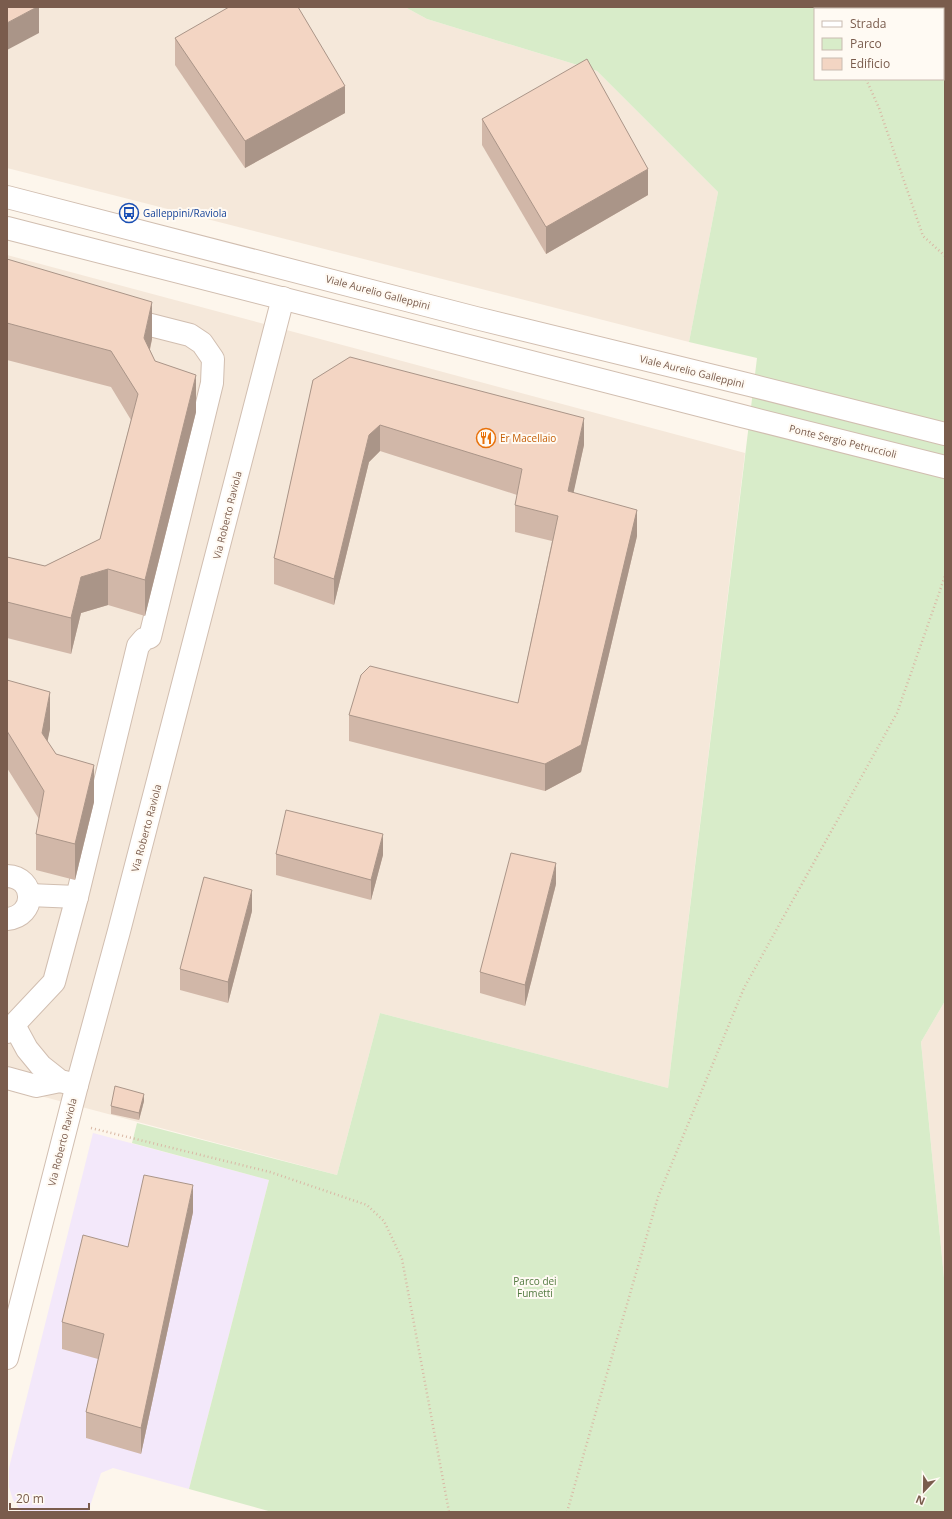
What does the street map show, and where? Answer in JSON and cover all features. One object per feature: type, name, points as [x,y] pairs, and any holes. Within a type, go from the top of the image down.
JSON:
[{"type":"street","name":"Viale Aurelio Galleppini","points":[[7,197],[491,322],[945,434]]},
{"type":"street","points":[[7,228],[283,298]]},
{"type":"street","name":"Ponte Sergio Petruccioli","points":[[283,298],[742,416],[945,466]]},
{"type":"street","name":"Via Roberto Raviola","points":[[7,1358],[67,1123],[69,1083],[123,916],[283,298]]},
{"type":"street","points":[[69,1083],[41,1066],[11,1028],[54,982],[77,897],[138,646],[144,639],[150,637],[212,383],[212,359],[202,343],[190,335],[106,314]]},
{"type":"street","points":[[7,876],[16,877],[23,881],[27,887],[29,895],[29,902],[26,910],[21,915],[7,919]]},
{"type":"street","points":[[29,895],[77,897]]},
{"type":"street","points":[[7,1078],[36,1086],[69,1083]]},
{"type":"path","points":[[866,80],[879,108],[923,236],[945,256]]},
{"type":"path","points":[[567,1512],[661,1190],[744,988],[897,713],[945,576]]},
{"type":"path","points":[[67,1123],[270,1172],[366,1205],[384,1221],[402,1260],[449,1512]]},
{"type":"shaded area","points":[[7,7],[405,7],[427,19],[597,71],[718,192],[689,342],[7,168]]},
{"type":"shaded area","points":[[7,255],[745,453],[668,1088],[380,1013],[337,1175],[7,1087]]},
{"type":"shaded area","points":[[945,1001],[945,1288],[921,1042]]},
{"type":"shaded area","points":[[93,1133],[269,1180],[189,1489],[113,1468],[101,1473],[88,1512],[22,1512],[13,1500],[9,1487],[9,1468]]},
{"type":"green space","name":"Parco dei Fumetti","points":[[405,7],[945,7],[945,1001],[921,1042],[945,1288],[945,1512],[272,1512],[189,1489],[269,1180],[132,1143],[137,1123],[337,1175],[380,1013],[668,1088],[757,358],[689,342],[718,192],[597,71],[427,19]]},
{"type":"building","points":[[7,7],[37,7],[7,23]]},
{"type":"building","points":[[229,7],[298,7],[345,86],[245,141],[175,38]]},
{"type":"building","points":[[587,59],[648,169],[546,227],[482,119]]},
{"type":"building","points":[[7,259],[152,302],[144,338],[155,361],[196,375],[145,580],[108,569],[81,577],[71,618],[7,602],[7,557],[45,566],[100,539],[138,394],[111,351],[7,323]]},
{"type":"building","points":[[350,357],[584,418],[568,491],[637,510],[581,745],[545,764],[349,715],[361,675],[370,666],[518,703],[558,516],[515,505],[522,469],[380,425],[369,435],[334,579],[274,558],[313,380]]},
{"type":"building","points":[[7,680],[50,692],[42,733],[56,754],[94,765],[75,844],[36,834],[44,791],[7,731]]},
{"type":"building","points":[[286,810],[383,834],[371,880],[276,854]]},
{"type":"building","points":[[511,853],[556,863],[525,985],[480,972]]},
{"type":"building","points":[[204,877],[252,890],[228,982],[180,969]]},
{"type":"building","points":[[115,1086],[144,1094],[139,1113],[111,1106]]},
{"type":"building","points":[[144,1175],[193,1185],[141,1428],[86,1412],[104,1334],[62,1322],[83,1235],[128,1247]]},
{"type":"place","name":"Galleppini/Raviola","points":[[129,213]]},
{"type":"place","name":"Er Macellaio","points":[[486,438]]}]
